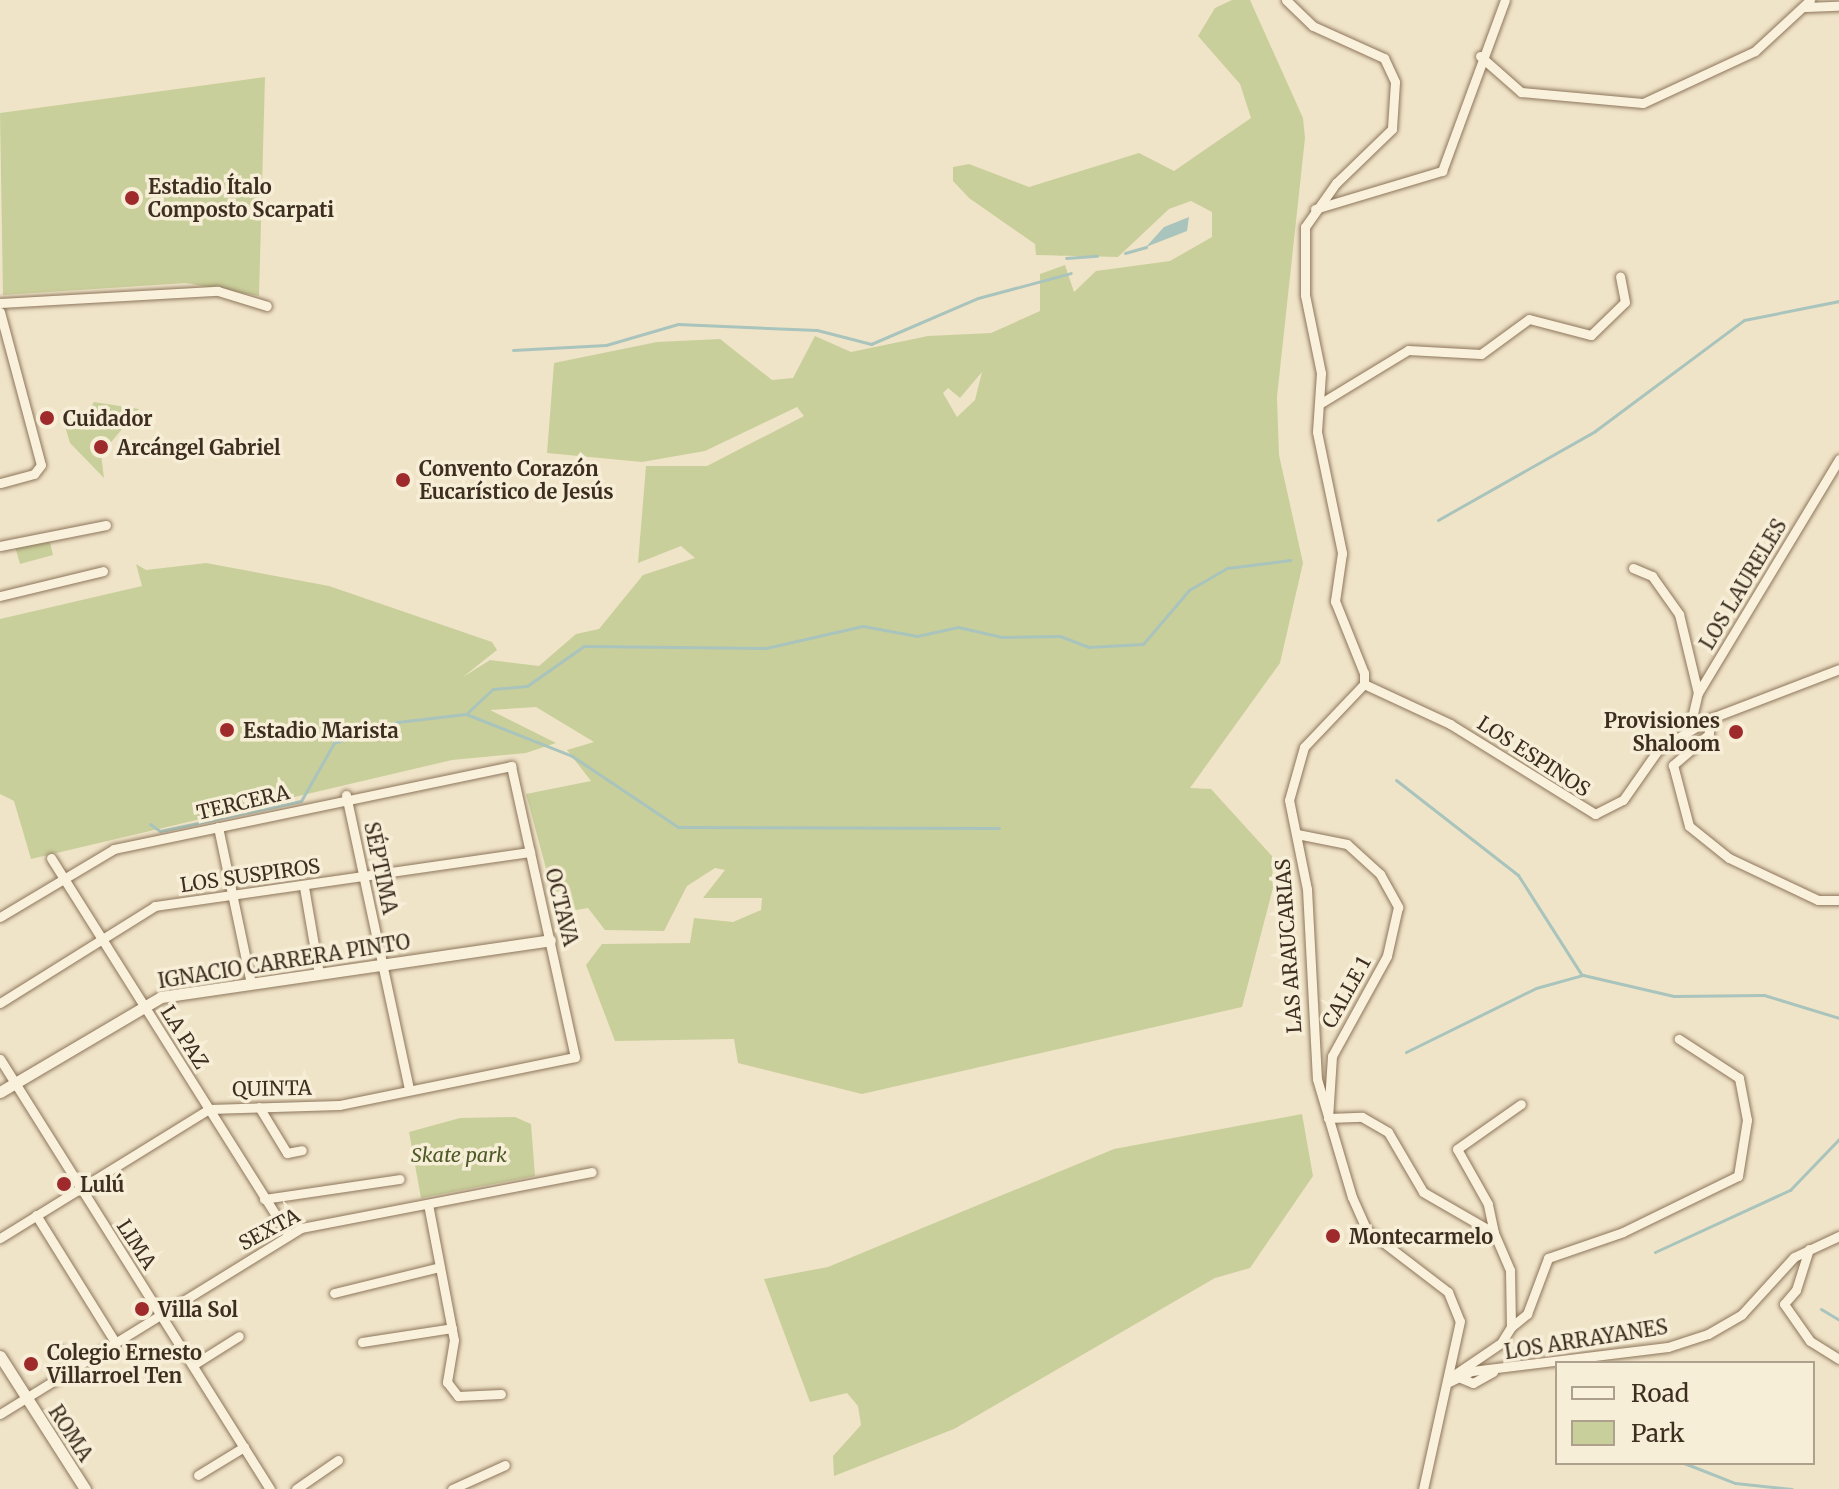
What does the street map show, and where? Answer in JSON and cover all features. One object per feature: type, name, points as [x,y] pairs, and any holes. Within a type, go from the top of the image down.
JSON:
[{"type":"street","points":[[1286,0],[1313,26],[1384,58],[1395,82],[1392,129],[1315,209],[1305,227],[1304,275],[1321,403],[1324,489],[1342,553],[1335,601],[1364,684]]},
{"type":"street","points":[[1315,209],[1442,171],[1480,56],[1505,0]]},
{"type":"street","points":[[1480,56],[1521,92],[1643,103],[1726,69],[1807,4],[1839,6]]},
{"type":"street","points":[[1321,403],[1408,350],[1481,354],[1529,319],[1591,335],[1625,302],[1620,276]]},
{"type":"street","points":[[0,303],[218,291],[267,306]]},
{"type":"street","points":[[0,312],[40,471],[0,483]]},
{"type":"street","name":"LOS LAURELES","points":[[1689,731],[1698,693],[1839,459]]},
{"type":"street","points":[[0,546],[106,525]]},
{"type":"street","points":[[1633,568],[1652,576],[1679,614],[1698,693]]},
{"type":"street","points":[[0,596],[103,571]]},
{"type":"street","name":"LOS ESPINOS","points":[[1364,684],[1450,724],[1595,814],[1614,808],[1646,762],[1709,719],[1839,669]]},
{"type":"street","name":"LAS ARAUCARIAS","points":[[1364,684],[1294,765],[1289,800],[1307,889],[1310,1027],[1328,1118],[1367,1230],[1422,1266],[1457,1309],[1448,1381],[1423,1489]]},
{"type":"street","points":[[1709,719],[1709,734],[1673,765],[1689,826],[1729,858],[1818,900],[1839,900]]},
{"type":"street","name":"TERCERA","points":[[0,917],[114,849],[346,795],[511,766]]},
{"type":"street","name":"OCTAVA","points":[[511,766],[575,1057]]},
{"type":"street","name":"SÉPTIMA","points":[[346,795],[366,876],[409,1089]]},
{"type":"street","points":[[218,827],[251,984]]},
{"type":"street","name":"CALLE 1","points":[[1297,834],[1347,844],[1380,874],[1398,907],[1387,956],[1332,1056],[1328,1118]]},
{"type":"street","name":"LOS SUSPIROS","points":[[0,1003],[155,906],[234,898],[530,852]]},
{"type":"street","name":"LA PAZ","points":[[51,858],[288,1235]]},
{"type":"street","points":[[304,887],[319,974]]},
{"type":"street","name":"IGNACIO CARRERA PINTO","points":[[0,1092],[143,1003],[550,940]]},
{"type":"street","points":[[1448,1381],[1487,1355],[1527,1314],[1548,1258],[1658,1217],[1738,1176],[1747,1120],[1739,1078],[1679,1039]]},
{"type":"street","name":"QUINTA","points":[[0,1238],[209,1109],[339,1105],[575,1057]]},
{"type":"street","name":"LIMA","points":[[0,1059],[270,1489]]},
{"type":"street","points":[[1511,1327],[1515,1293],[1494,1233],[1488,1204],[1457,1149],[1521,1104]]},
{"type":"street","points":[[259,1107],[287,1153],[302,1150]]},
{"type":"street","points":[[1328,1118],[1375,1123],[1398,1143],[1423,1192],[1494,1233]]},
{"type":"street","name":"SEXTA","points":[[0,1414],[288,1235],[355,1214],[428,1204],[592,1172]]},
{"type":"street","points":[[264,1199],[400,1179]]},
{"type":"street","points":[[428,1204],[452,1328],[451,1389],[468,1398],[501,1394]]},
{"type":"street","points":[[36,1215],[115,1342]]},
{"type":"street","name":"LOS ARRAYANES","points":[[1555,1361],[1708,1334],[1742,1314],[1809,1249],[1839,1236]]},
{"type":"street","points":[[1809,1249],[1796,1290],[1784,1304],[1810,1341],[1839,1359]]},
{"type":"street","points":[[334,1293],[440,1267]]},
{"type":"street","points":[[362,1342],[452,1328]]},
{"type":"street","points":[[193,1365],[239,1336]]},
{"type":"street","points":[[61,1350],[72,1369]]},
{"type":"street","name":"ROMA","points":[[0,1356],[85,1489]]},
{"type":"street","name":"LOS ARRAYANES","points":[[1448,1381],[1555,1361]]},
{"type":"street","points":[[198,1475],[244,1447]]},
{"type":"street","points":[[296,1489],[338,1460]]},
{"type":"street","points":[[452,1489],[505,1465]]},
{"type":"green space","points":[[1232,0],[1250,0],[1303,118],[1305,138],[1277,397],[1279,455],[1303,563],[1280,663],[1190,788],[1211,789],[1272,856],[1273,888],[1242,1007],[862,1094],[738,1063],[734,1039],[615,1041],[586,965],[602,944],[690,943],[694,918],[733,922],[761,910],[762,898],[703,898],[725,870],[715,868],[687,886],[664,931],[605,930],[588,908],[558,913],[526,794],[591,781],[567,750],[594,742],[536,707],[490,710],[556,743],[526,753],[452,760],[31,859],[14,801],[0,794],[0,619],[142,586],[136,564],[146,570],[206,563],[329,586],[492,642],[497,650],[463,677],[490,660],[539,666],[576,634],[599,629],[643,575],[695,558],[681,546],[638,563],[646,466],[707,466],[804,416],[797,407],[705,451],[642,462],[547,453],[554,363],[657,342],[720,339],[772,380],[793,378],[815,336],[851,352],[928,336],[991,333],[1040,311],[1040,274],[1065,265],[1074,292],[1096,271],[1170,261],[1212,237],[1212,212],[1191,201],[1169,209],[1118,257],[1036,255],[1035,244],[969,198],[953,181],[953,167],[969,164],[1029,187],[1139,153],[1174,171],[1251,118],[1240,84],[1198,36],[1215,8]],"holes":[[[982,372],[975,400],[957,417],[943,393],[948,388],[960,398]]]},
{"type":"green space","name":"Estadio Ítalo Composto Scarpati","points":[[265,77],[259,296],[186,283],[3,295],[0,113]]},
{"type":"green space","points":[[94,402],[139,409],[101,454],[104,478],[70,443],[61,413],[85,416]]},
{"type":"green space","points":[[48,534],[53,555],[20,564],[14,543]]},
{"type":"green space","points":[[1302,1114],[1313,1176],[1250,1268],[1215,1278],[954,1429],[834,1476],[833,1456],[861,1425],[858,1406],[847,1393],[810,1402],[764,1279],[828,1267],[1114,1149]]},
{"type":"green space","name":"Skate park","points":[[515,1117],[531,1124],[535,1176],[421,1198],[409,1132],[460,1118]]},
{"type":"water","points":[[1189,217],[1187,231],[1146,247],[1164,227]]},
{"type":"waterway","points":[[1125,253],[1146,247]]},
{"type":"waterway","points":[[1066,258],[1097,256]]},
{"type":"waterway","points":[[513,350],[606,345],[678,324],[817,330],[871,344],[978,298],[1071,273]]},
{"type":"waterway","points":[[1438,520],[1595,431],[1744,320],[1839,301]]},
{"type":"waterway","points":[[150,824],[160,831],[301,801],[334,743],[397,722],[466,714],[493,689],[527,686],[584,646],[766,648],[863,626],[917,636],[958,627],[1002,637],[1060,636],[1088,647],[1143,644],[1189,590],[1227,568],[1291,560]]},
{"type":"waterway","points":[[466,714],[572,756],[678,827],[999,828]]},
{"type":"waterway","points":[[1396,780],[1518,875],[1581,974]]},
{"type":"waterway","points":[[1406,1052],[1536,988],[1583,975],[1674,996],[1764,995],[1839,1018]]},
{"type":"waterway","points":[[1655,1252],[1790,1190],[1839,1139]]},
{"type":"waterway","points":[[1821,1309],[1839,1320]]},
{"type":"waterway","points":[[1689,1465],[1735,1483],[1792,1489]]},
{"type":"place","name":"Estadio Ítalo Composto Scarpati","points":[[132,198]]},
{"type":"place","name":"Cuidador","points":[[47,418]]},
{"type":"place","name":"Arcángel Gabriel","points":[[101,447]]},
{"type":"place","name":"Convento Corazón Eucarístico de Jesús","points":[[403,480]]},
{"type":"place","name":"Estadio Marista","points":[[227,730]]},
{"type":"place","name":"Provisiones Shaloom","points":[[1736,732]]},
{"type":"place","name":"Lulú","points":[[64,1184]]},
{"type":"place","name":"Montecarmelo","points":[[1333,1236]]},
{"type":"place","name":"Villa Sol","points":[[142,1309]]},
{"type":"place","name":"Colegio Ernesto Villarroel Ten","points":[[31,1364]]}]
